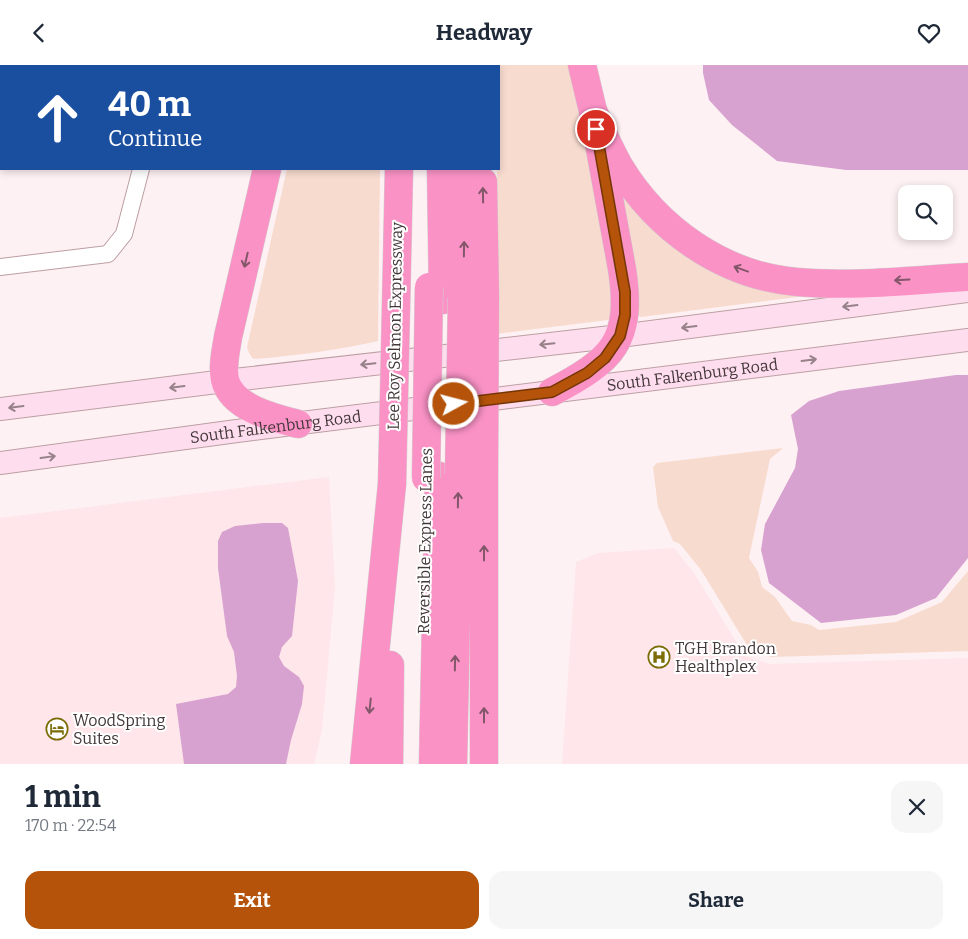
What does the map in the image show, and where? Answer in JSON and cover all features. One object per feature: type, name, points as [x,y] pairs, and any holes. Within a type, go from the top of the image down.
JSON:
[{"type":"highway","points":[[552,392],[576,379],[605,358],[620,336],[625,315],[625,292],[593,111],[582,65]]},
{"type":"highway","points":[[593,111],[619,166],[651,209],[689,243],[722,261],[757,274],[795,282],[837,284],[968,277]]},
{"type":"highway","points":[[267,170],[228,337],[224,366],[225,381],[237,397],[251,408],[268,417],[298,424]]},
{"type":"highway","name":"Lee Roy Selmon Expressway","points":[[392,484],[398,170]]},
{"type":"highway","points":[[431,170],[455,295]]},
{"type":"highway","points":[[441,170],[455,295]]},
{"type":"highway","points":[[453,764],[452,475],[455,295],[466,170]]},
{"type":"highway","points":[[455,295],[483,170]]},
{"type":"highway","points":[[433,764],[452,475]]},
{"type":"highway","points":[[452,475],[484,764]]},
{"type":"highway","name":"Reversible Express Lanes","points":[[420,764],[452,475]]},
{"type":"highway","points":[[364,764],[392,484]]},
{"type":"highway","points":[[389,764],[392,484]]},
{"type":"street","points":[[0,267],[108,254],[124,234],[141,170]]},
{"type":"street","points":[[0,409],[620,336],[968,291]]},
{"type":"street","name":"South Falkenburg Road","points":[[0,463],[968,340]]},
{"type":"shaded area","points":[[500,65],[572,65],[614,266],[616,319],[495,334],[497,170],[500,170]]},
{"type":"shaded area","points":[[703,65],[968,65],[968,170],[846,170],[777,161],[732,125],[709,100]]},
{"type":"shaded area","points":[[614,169],[656,224],[837,292],[641,317],[636,314]]},
{"type":"shaded area","points":[[287,170],[380,170],[378,341],[332,350],[253,359],[247,347]]},
{"type":"shaded area","points":[[968,375],[968,558],[936,598],[896,615],[821,623],[769,583],[761,550],[765,524],[795,468],[798,449],[791,415],[809,401],[839,391]]},
{"type":"shaded area","points":[[783,448],[770,459],[749,558],[758,572],[762,587],[775,597],[792,621],[811,625],[819,630],[896,622],[942,602],[968,571],[968,651],[771,657],[750,650],[701,570],[680,544],[673,541],[658,507],[653,467],[657,463]]},
{"type":"shaded area","points":[[329,477],[335,588],[322,730],[314,764],[0,764],[0,518]]},
{"type":"shaded area","points":[[282,523],[288,528],[298,581],[292,636],[282,647],[279,657],[284,666],[299,677],[304,686],[302,704],[286,764],[184,764],[176,704],[228,694],[236,687],[237,676],[234,652],[227,636],[218,568],[218,541],[222,532],[235,526]]},
{"type":"shaded area","name":"TGH Brandon Healthplex","points":[[674,548],[694,573],[745,656],[769,664],[968,658],[968,764],[562,764],[576,562],[598,553]]},
{"type":"place","name":"TGH Brandon Healthplex","points":[[659,657]]},
{"type":"place","name":"WoodSpring Suites","points":[[57,729]]},
{"type":"route","points":[[454,404],[552,392],[596,366],[605,358],[620,336],[624,323],[626,300],[596,129]]}]
